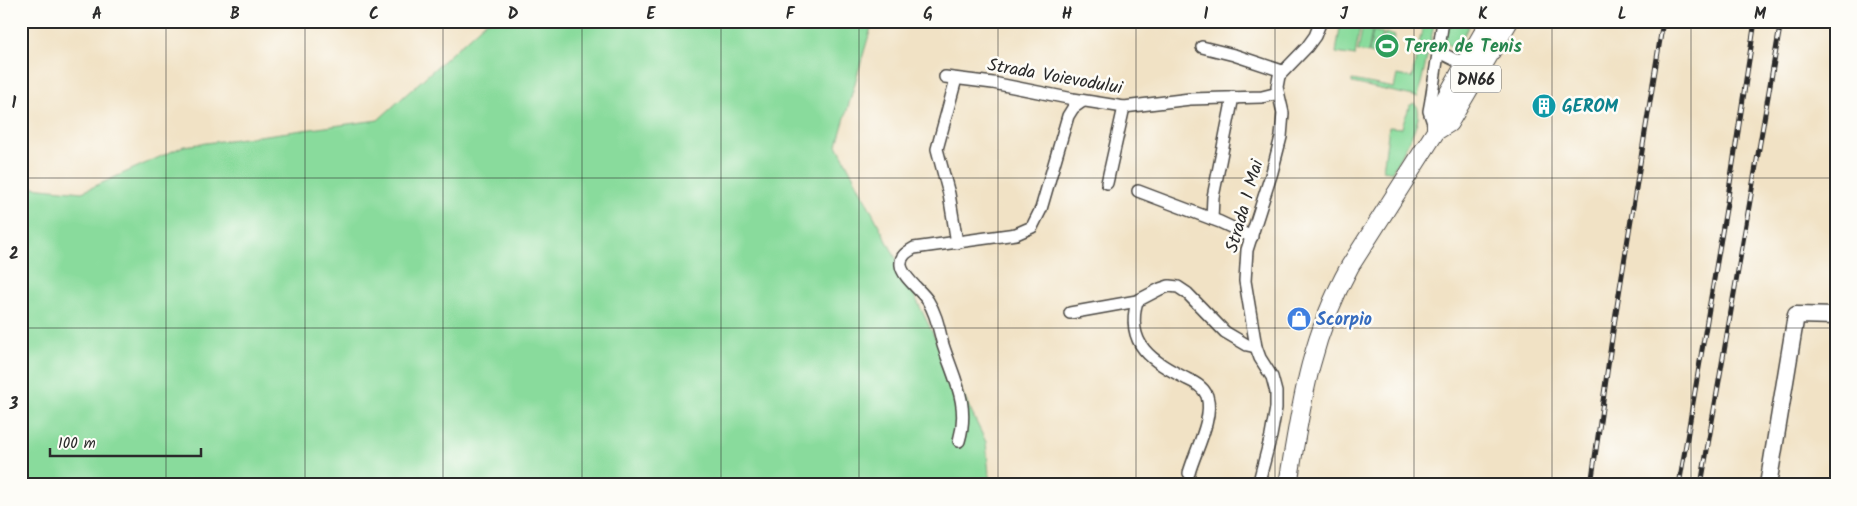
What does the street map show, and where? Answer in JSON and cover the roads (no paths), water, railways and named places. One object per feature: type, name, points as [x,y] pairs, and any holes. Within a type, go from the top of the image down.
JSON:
[{"type":"main road","name":"DN66","points":[[1436,131],[1436,115],[1490,21]]},
{"type":"main road","name":"DN66","points":[[1288,485],[1304,384],[1329,308],[1350,266],[1436,131],[1449,124],[1509,21]]},
{"type":"street","points":[[1278,93],[1278,81],[1282,71],[1298,58],[1307,47],[1315,36],[1321,21]]},
{"type":"street","points":[[1436,131],[1430,111],[1443,21]]},
{"type":"street","points":[[1202,46],[1282,71]]},
{"type":"street","points":[[1438,52],[1455,60],[1469,60]]},
{"type":"street","name":"Strada Voievodului","points":[[957,242],[949,194],[937,149],[950,78],[993,83],[1124,107],[1190,99],[1262,96],[1278,93]]},
{"type":"street","name":"Strada 1 Mai","points":[[1258,352],[1245,281],[1247,250],[1281,137],[1283,113],[1278,93]]},
{"type":"street","points":[[1212,220],[1213,197],[1233,97]]},
{"type":"street","points":[[959,441],[963,427],[963,405],[959,386],[950,367],[936,316],[928,300],[904,274],[901,266],[902,259],[906,252],[914,248],[1016,234],[1032,226],[1037,220],[1041,209],[1068,116],[1073,108],[1083,101]]},
{"type":"street","points":[[1107,183],[1124,107]]},
{"type":"street","points":[[1138,191],[1252,237]]},
{"type":"street","points":[[1070,313],[1137,301],[1160,289],[1169,286],[1178,287],[1187,293],[1225,332],[1258,352],[1272,376],[1276,392],[1276,408],[1271,436],[1258,485]]},
{"type":"street","points":[[1137,301],[1134,324],[1136,335],[1145,352],[1152,359],[1193,382],[1207,396],[1208,417],[1189,473]]},
{"type":"street","points":[[1768,485],[1796,315],[1836,316]]},
{"type":"railway","points":[[1591,485],[1613,331],[1663,21]]},
{"type":"railway","points":[[1679,485],[1727,203],[1755,21]]},
{"type":"railway","points":[[1701,485],[1781,21]]},
{"type":"place","name":"Teren de Tenis","points":[[1387,46]]},
{"type":"place","name":"GEROM","points":[[1544,106]]},
{"type":"place","name":"Scorpio","points":[[1299,319]]}]
